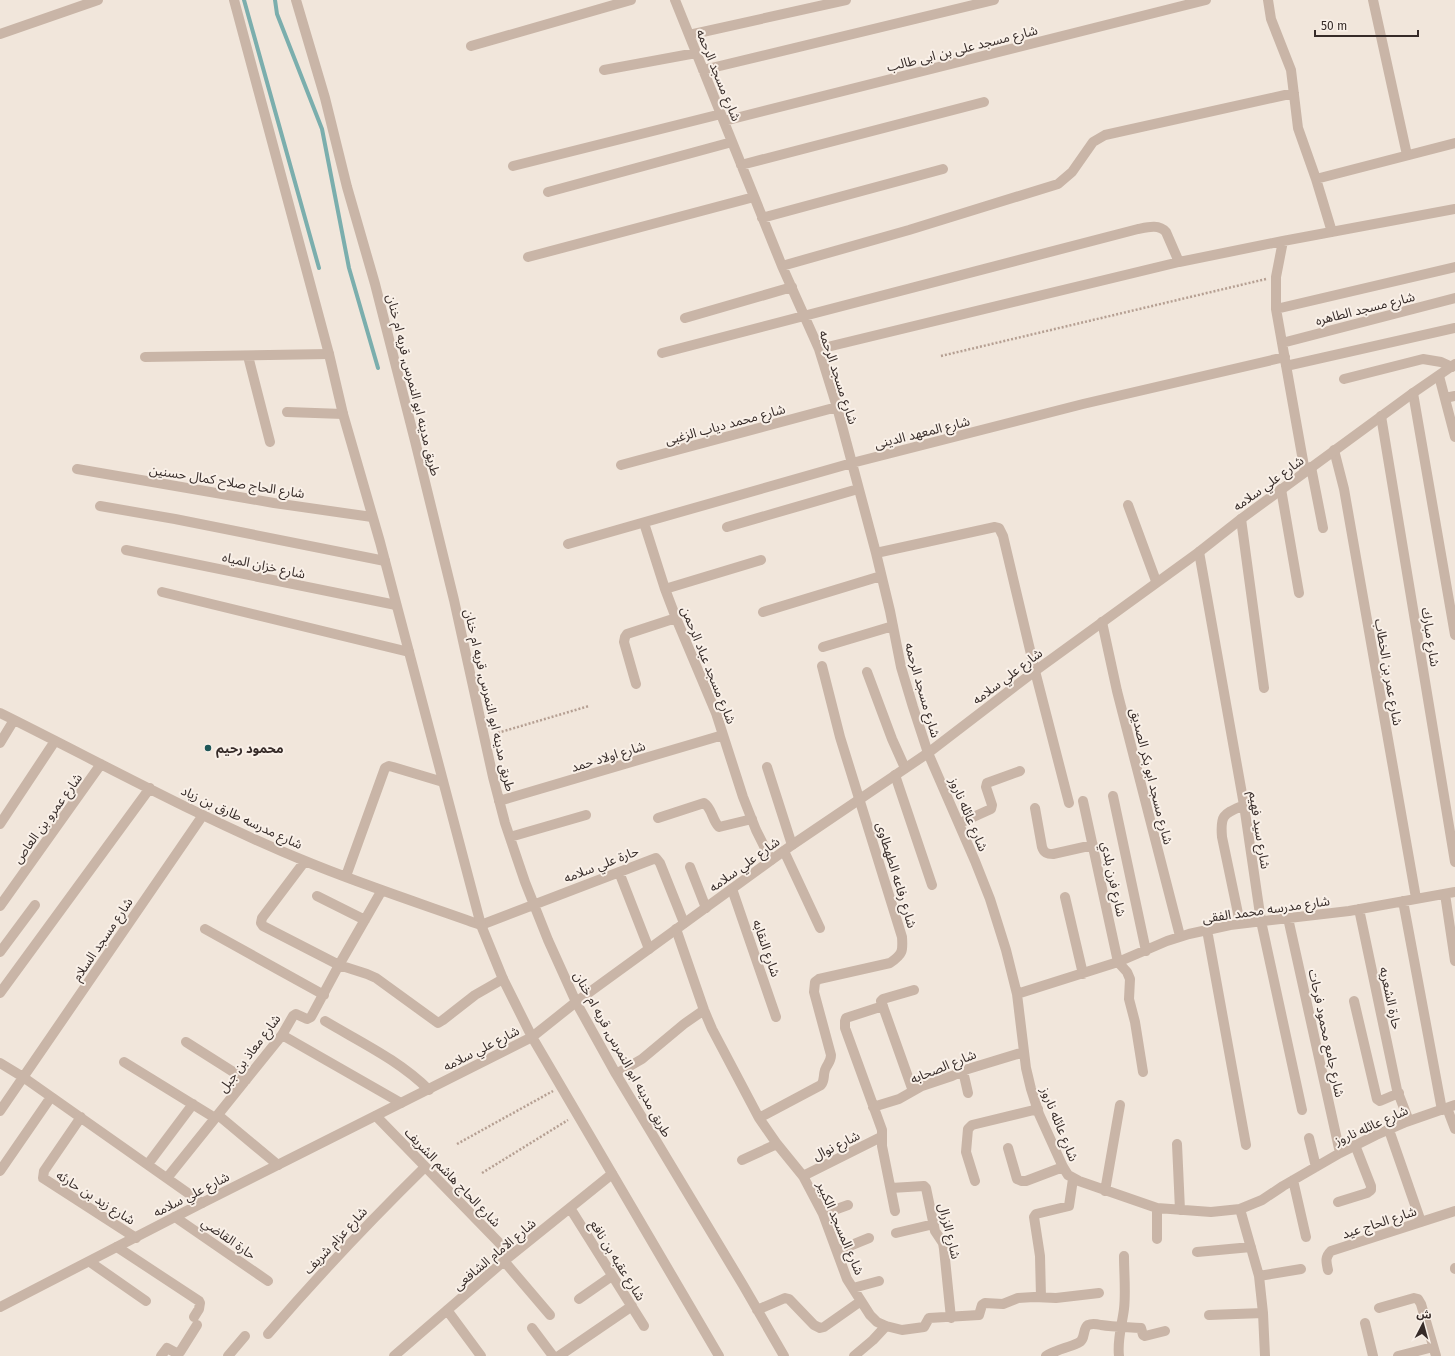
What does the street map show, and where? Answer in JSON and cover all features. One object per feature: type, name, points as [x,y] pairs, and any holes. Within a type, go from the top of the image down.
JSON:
[{"type":"street","points":[[0,34],[98,0]]},
{"type":"street","points":[[234,0],[481,925],[503,979],[532,1037],[719,1356]]},
{"type":"street","name":"طريق مدينه ابو النمرس, قريه ام خنان","points":[[296,0],[325,98],[347,187],[375,284],[416,441],[454,600],[499,801],[534,904],[548,940],[576,1002],[616,1074],[784,1356]]},
{"type":"street","points":[[471,46],[632,0]]},
{"type":"street","name":"شارع مسجد الرحمه","points":[[675,0],[723,117],[762,218],[819,349],[837,407],[876,553],[901,668],[928,752]]},
{"type":"street","points":[[689,35],[846,0]]},
{"type":"street","points":[[703,70],[994,0]]},
{"type":"street","name":"شارع مسجد على بن ابى طالب","points":[[513,166],[723,117],[1206,0]]},
{"type":"street","points":[[1268,0],[1272,19],[1289,63],[1298,128],[1316,179],[1332,232]]},
{"type":"street","points":[[1373,0],[1407,155]]},
{"type":"street","points":[[604,70],[696,53]]},
{"type":"street","points":[[782,266],[909,230],[1058,184],[1072,172],[1093,142],[1105,135],[1294,93]]},
{"type":"street","points":[[741,165],[984,102]]},
{"type":"street","points":[[548,192],[732,142]]},
{"type":"street","points":[[1316,179],[1455,143]]},
{"type":"street","points":[[762,218],[943,169]]},
{"type":"street","points":[[528,258],[754,197]]},
{"type":"street","points":[[819,349],[1179,262],[1455,209]]},
{"type":"street","points":[[662,353],[804,315],[1149,227],[1163,228],[1179,262]]},
{"type":"street","points":[[1283,241],[1276,277],[1276,309],[1308,469],[1323,528]]},
{"type":"street","points":[[1276,309],[1455,266]]},
{"type":"street","points":[[685,318],[792,287]]},
{"type":"street","name":"شارع مسجد الطاهره","points":[[1282,343],[1455,298]]},
{"type":"street","name":"شارع المعهد الدينى","points":[[568,544],[852,463],[1084,404],[1455,328]]},
{"type":"street","points":[[145,357],[329,354]]},
{"type":"street","points":[[248,356],[270,442]]},
{"type":"street","points":[[1344,379],[1423,359],[1453,365]]},
{"type":"street","name":"شارع علي سلامه","points":[[0,1306],[90,1262],[202,1203],[532,1037],[576,1002],[732,888],[928,752],[1035,671],[1199,552],[1308,469],[1453,365]]},
{"type":"street","points":[[1439,376],[1450,397],[1455,437]]},
{"type":"street","points":[[1413,393],[1455,635]]},
{"type":"street","name":"شارع محمد دياب الزغبى","points":[[621,466],[837,407]]},
{"type":"street","points":[[287,412],[344,414]]},
{"type":"street","name":"شارع مبارك","points":[[1382,416],[1455,862]]},
{"type":"street","name":"شارع عمر بن الخطاب","points":[[1334,450],[1344,489],[1416,898]]},
{"type":"street","name":"شارع الحاج صلاح كمال حسنين","points":[[77,469],[274,504],[372,517]]},
{"type":"street","points":[[727,527],[858,489]]},
{"type":"street","points":[[1281,489],[1299,594]]},
{"type":"street","points":[[1128,505],[1156,582]]},
{"type":"street","points":[[100,506],[190,522],[384,561]]},
{"type":"street","points":[[1241,519],[1264,688]]},
{"type":"street","name":"شارع مسجد عباد الرحمن","points":[[644,523],[676,618],[709,692],[743,797],[771,860]]},
{"type":"street","points":[[876,553],[995,527],[999,528],[1069,803]]},
{"type":"street","name":"شارع خزان المياه","points":[[126,550],[396,605]]},
{"type":"street","name":"شارع سيد فهيم","points":[[1199,552],[1244,806],[1261,921],[1302,1110]]},
{"type":"street","points":[[665,589],[761,560]]},
{"type":"street","points":[[764,612],[881,576]]},
{"type":"street","points":[[162,592],[409,652]]},
{"type":"street","points":[[636,684],[624,642],[625,637],[628,634],[676,618]]},
{"type":"street","name":"شارع مسجد ابو بكر الصديق","points":[[1102,622],[1117,691],[1180,936]]},
{"type":"street","points":[[823,647],[893,626]]},
{"type":"street","points":[[822,666],[840,737],[859,799]]},
{"type":"street","points":[[867,672],[892,739],[905,768]]},
{"type":"street","name":"شارع مدرسه طارق بن زياد","points":[[0,713],[203,815],[305,861],[481,925]]},
{"type":"street","points":[[0,743],[14,720]]},
{"type":"street","name":"شارع اولاد حمد","points":[[499,801],[723,735]]},
{"type":"street","points":[[0,824],[56,740]]},
{"type":"street","name":"شارع عائله ناروز","points":[[928,752],[960,823],[990,899],[1006,950],[1017,994],[1026,1068],[1038,1109],[1055,1152],[1068,1175],[1105,1190],[1157,1208],[1211,1212],[1240,1209],[1262,1200],[1293,1180],[1355,1145],[1409,1121],[1448,1108]]},
{"type":"street","name":"شارع عمرو بن العاص","points":[[0,906],[3,894],[101,764]]},
{"type":"street","points":[[346,876],[386,768],[393,766],[443,782]]},
{"type":"street","points":[[767,767],[788,848],[820,928]]},
{"type":"street","points":[[960,823],[991,809],[992,805],[986,787],[987,783],[1020,771]]},
{"type":"street","points":[[894,775],[932,885]]},
{"type":"street","points":[[0,993],[150,788]]},
{"type":"street","points":[[1113,796],[1146,951]]},
{"type":"street","name":"شارع رفاعه الطهطاوى","points":[[759,1118],[820,1085],[824,1080],[825,1070],[831,1060],[832,1055],[814,992],[815,982],[819,979],[890,963],[898,957],[903,950],[902,937],[859,799]]},
{"type":"street","name":"شارع فرن بلدي","points":[[1083,801],[1118,962]]},
{"type":"street","points":[[658,818],[704,803],[708,806],[716,824],[719,826],[752,818]]},
{"type":"street","points":[[1240,923],[1222,837],[1221,820],[1229,812],[1244,806]]},
{"type":"street","points":[[1034,808],[1042,847],[1048,854],[1093,845]]},
{"type":"street","name":"شارع مسجد السلام","points":[[0,1111],[203,815]]},
{"type":"street","points":[[510,837],[586,815]]},
{"type":"street","name":"حارة علي سلامه","points":[[481,925],[656,858],[658,860],[680,926]]},
{"type":"street","points":[[305,861],[262,918],[261,923],[263,926],[339,965],[376,978],[438,1022],[443,1020],[475,996],[503,979]]},
{"type":"street","points":[[690,867],[706,908]]},
{"type":"street","points":[[619,872],[648,949]]},
{"type":"street","name":"شارع النقابه","points":[[732,888],[776,1017]]},
{"type":"street","name":"شارع معاذ بن جبل","points":[[167,1178],[282,1035],[294,1015],[298,1014],[307,1019],[310,1018],[382,890]]},
{"type":"street","points":[[1450,893],[1455,961]]},
{"type":"street","name":"شارع مدرسه محمد الفقى","points":[[1017,994],[1118,962],[1180,936],[1240,923],[1359,909],[1450,893]]},
{"type":"street","points":[[317,896],[365,920]]},
{"type":"street","points":[[1065,897],[1083,974]]},
{"type":"street","points":[[1402,901],[1448,1108],[1455,1129]]},
{"type":"street","points":[[0,952],[35,905]]},
{"type":"street","name":"حارة الشعريه","points":[[1359,909],[1399,1093],[1409,1121]]},
{"type":"street","name":"شارع جامع محمود فرحات","points":[[1288,918],[1340,1153]]},
{"type":"street","name":"شارع المسجد الكبير","points":[[680,926],[704,1010],[759,1118],[776,1144],[803,1176],[823,1214],[847,1279],[877,1322],[902,1330],[912,1329],[924,1327],[928,1318],[951,1318],[979,1315],[982,1305],[985,1303],[1003,1304],[1018,1298],[1056,1298],[1099,1293]]},
{"type":"street","points":[[205,929],[324,995]]},
{"type":"street","points":[[1207,930],[1246,1145]]},
{"type":"street","points":[[1118,962],[1127,972],[1130,979],[1130,999],[1143,1072]]},
{"type":"street","points":[[913,1091],[881,1001],[883,999],[914,990]]},
{"type":"street","points":[[1354,1001],[1377,1099],[1380,1101],[1399,1093]]},
{"type":"street","points":[[883,1006],[846,1018],[845,1028],[882,1130],[882,1146],[895,1211]]},
{"type":"street","points":[[616,1074],[642,1059],[684,1024],[704,1010]]},
{"type":"street","points":[[325,1020],[397,1063],[413,1075],[428,1090]]},
{"type":"street","points":[[282,1035],[401,1103]]},
{"type":"street","points":[[186,1042],[246,1080]]},
{"type":"street","name":"شارع الصحابه","points":[[873,1107],[908,1096],[922,1086],[963,1071],[1024,1052]]},
{"type":"street","points":[[124,1062],[193,1104],[217,1116],[278,1165]]},
{"type":"street","points":[[0,1063],[81,1117],[202,1203]]},
{"type":"street","points":[[963,1071],[968,1093]]},
{"type":"street","points":[[0,1171],[52,1097]]},
{"type":"street","points":[[148,1164],[193,1104]]},
{"type":"street","points":[[1105,1190],[1120,1105]]},
{"type":"street","points":[[975,1181],[966,1152],[968,1129],[972,1125],[1038,1109]]},
{"type":"street","name":"شارع الحاج هاشم الشريف","points":[[376,1116],[425,1167],[507,1258],[550,1315]]},
{"type":"street","name":"شارع زيد بن حارثه","points":[[81,1117],[44,1171],[43,1178],[136,1238]]},
{"type":"street","points":[[1389,1130],[1421,1222]]},
{"type":"street","name":"شارع نوال","points":[[803,1176],[881,1137]]},
{"type":"street","points":[[1309,1138],[1316,1167]]},
{"type":"street","points":[[742,1160],[776,1144]]},
{"type":"street","points":[[1177,1144],[1180,1210]]},
{"type":"street","points":[[1338,1202],[1367,1193],[1370,1190],[1371,1186],[1355,1145]]},
{"type":"street","points":[[1008,1148],[1017,1178],[1022,1181],[1026,1181],[1063,1167]]},
{"type":"street","name":"شارع عزام شريف","points":[[268,1334],[328,1265],[370,1220],[425,1167]]},
{"type":"street","name":"شارع الامام الشافعى","points":[[394,1356],[507,1258],[612,1174]]},
{"type":"street","points":[[1041,1297],[1040,1256],[1034,1216],[1036,1214],[1069,1206],[1073,1178]]},
{"type":"street","points":[[1293,1180],[1306,1237]]},
{"type":"street","name":"شارع الزرال","points":[[891,1188],[924,1186],[926,1188],[935,1231],[943,1243],[951,1318]]},
{"type":"street","points":[[823,1214],[848,1205]]},
{"type":"street","name":"شارع عقبه بن نافع","points":[[570,1208],[644,1326]]},
{"type":"street","points":[[1157,1208],[1158,1239]]},
{"type":"street","points":[[1240,1209],[1259,1276],[1263,1313],[1265,1356]]},
{"type":"street","name":"شارع الحاج عيد","points":[[1328,1270],[1325,1259],[1331,1251],[1455,1211]]},
{"type":"street","name":"حارة القاضي","points":[[175,1217],[268,1281]]},
{"type":"street","points":[[896,1233],[934,1224]]},
{"type":"street","points":[[837,1251],[869,1238]]},
{"type":"street","points":[[1197,1252],[1251,1246]]},
{"type":"street","points":[[117,1247],[200,1303],[195,1321],[180,1352],[178,1354],[167,1348],[161,1356]]},
{"type":"street","points":[[1119,1356],[1119,1337],[1124,1310],[1125,1293],[1124,1256]]},
{"type":"street","points":[[90,1262],[146,1301]]},
{"type":"street","points":[[1259,1276],[1301,1269]]},
{"type":"street","points":[[579,1299],[612,1276]]},
{"type":"street","points":[[853,1288],[879,1281]]},
{"type":"street","points":[[757,1310],[785,1298],[789,1299],[814,1325],[820,1328],[861,1301]]},
{"type":"street","points":[[1378,1308],[1414,1298],[1421,1304],[1434,1352],[1398,1356]]},
{"type":"street","points":[[559,1356],[632,1306]]},
{"type":"street","points":[[447,1310],[481,1356]]},
{"type":"street","points":[[1209,1315],[1263,1313]]},
{"type":"street","points":[[1364,1323],[1373,1356]]},
{"type":"street","points":[[1047,1356],[1082,1341],[1086,1327],[1093,1324],[1120,1328],[1141,1328],[1145,1336],[1165,1331]]},
{"type":"street","points":[[854,1356],[886,1326]]},
{"type":"street","points":[[532,1328],[552,1356]]},
{"type":"street","points":[[228,1356],[245,1336]]},
{"type":"path","points":[[941,356],[1276,277]]},
{"type":"path","points":[[484,737],[589,706]]},
{"type":"path","points":[[457,1144],[561,1086]]},
{"type":"path","points":[[482,1173],[577,1114]]},
{"type":"waterway","points":[[244,0],[319,268]]},
{"type":"waterway","points":[[275,0],[277,14],[322,129],[349,268],[378,368]]},
{"type":"place","name":"محمود رحيم","points":[[208,748]]}]
